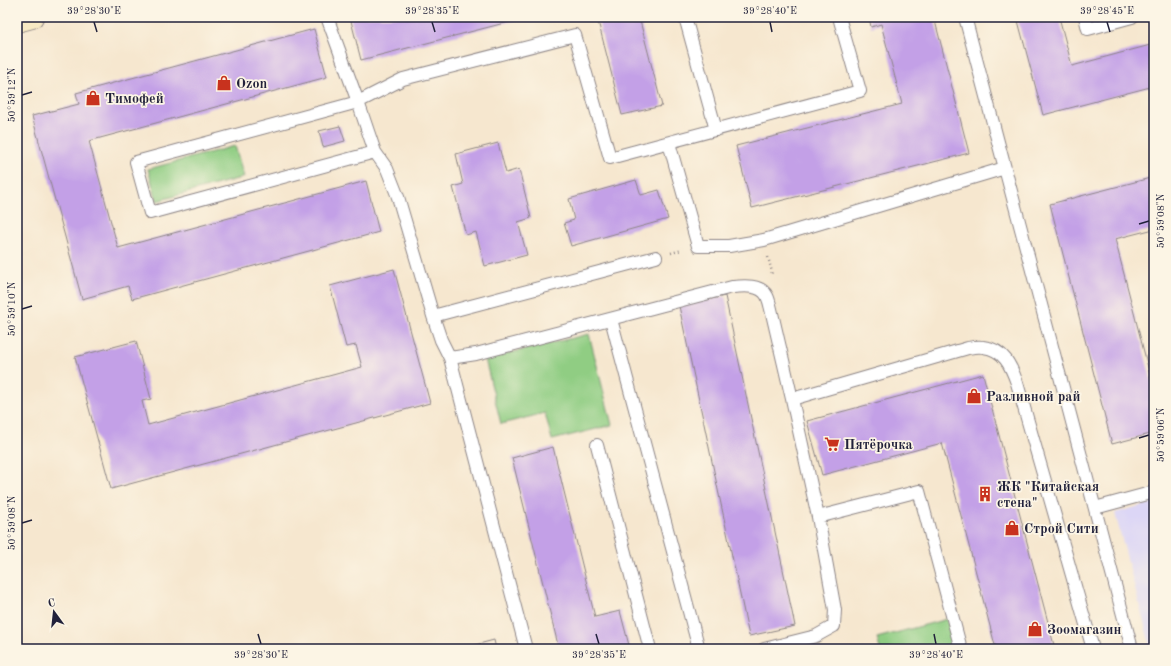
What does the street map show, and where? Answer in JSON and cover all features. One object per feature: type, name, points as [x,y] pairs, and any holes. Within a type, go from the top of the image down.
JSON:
[{"type":"main road","points":[[17,21],[32,17]]},
{"type":"lane","points":[[327,17],[375,152],[387,169],[398,197],[433,316],[441,340],[450,358],[526,649]]},
{"type":"lane","points":[[685,17],[716,130]]},
{"type":"lane","points":[[375,152],[150,213],[136,162],[358,102],[403,79],[575,35],[610,158],[860,91],[839,17]]},
{"type":"lane","points":[[965,17],[1132,649]]},
{"type":"lane","points":[[1085,17],[1088,28],[1132,17]]},
{"type":"lane","points":[[669,143],[698,246],[729,246],[764,240],[1005,168]]},
{"type":"lane","points":[[433,316],[656,257]]},
{"type":"lane","points":[[450,358],[476,354],[732,287],[746,286],[761,290],[767,295],[818,517],[835,610],[834,626],[816,636],[764,649]]},
{"type":"lane","points":[[611,319],[700,649]]},
{"type":"lane","points":[[792,399],[968,348],[983,347],[995,350],[1006,358],[1017,383],[1093,649]]},
{"type":"lane","points":[[597,445],[650,649]]},
{"type":"lane","points":[[818,517],[919,491],[961,649]]},
{"type":"lane","points":[[1095,508],[1154,492]]},
{"type":"path","points":[[656,257],[698,246]]},
{"type":"shaded area","points":[[1154,502],[1154,649],[1151,649],[1115,513]]},
{"type":"green space","points":[[235,146],[244,177],[157,201],[148,169]]},
{"type":"green space","points":[[589,334],[612,425],[552,440],[545,413],[501,424],[485,359]]},
{"type":"green space","points":[[947,619],[955,649],[880,649],[877,638]]},
{"type":"building","points":[[350,17],[524,17],[524,18],[361,60]]},
{"type":"building","points":[[597,17],[639,17],[662,106],[622,115]]},
{"type":"building","points":[[869,17],[934,17],[969,153],[752,208],[736,146],[902,104],[881,24],[871,27]]},
{"type":"building","points":[[1017,17],[1059,17],[1072,66],[1154,44],[1154,86],[1043,115]]},
{"type":"building","points":[[314,29],[327,77],[89,141],[118,248],[366,181],[379,232],[132,299],[128,286],[82,299],[32,116],[79,104],[76,93]]},
{"type":"building","points":[[340,126],[345,141],[323,147],[319,131]]},
{"type":"building","points":[[498,143],[506,173],[519,169],[531,218],[518,222],[527,255],[485,266],[476,232],[466,235],[453,187],[463,184],[456,154]]},
{"type":"building","points":[[1154,177],[1154,229],[1115,239],[1152,383],[1154,382],[1154,433],[1112,444],[1050,204]]},
{"type":"building","points":[[636,180],[641,195],[659,190],[668,219],[571,246],[564,223],[574,220],[569,199]]},
{"type":"building","points":[[394,269],[430,403],[111,489],[75,357],[136,341],[151,399],[142,401],[148,425],[362,367],[356,345],[346,347],[330,286]]},
{"type":"building","points":[[725,296],[795,626],[749,636],[679,306]]},
{"type":"building","name":"ЖК \"Китайская стена\"","points":[[983,374],[1055,649],[996,649],[942,443],[822,475],[807,421]]},
{"type":"building","points":[[553,447],[595,617],[620,611],[630,649],[559,649],[512,458]]},
{"type":"building","points":[[494,640],[496,649],[476,649],[475,645]]},
{"type":"place","name":"Ozon","points":[[224,83]]},
{"type":"place","name":"Тимофей","points":[[93,98]]},
{"type":"place","name":"Разливной рай","points":[[974,396]]},
{"type":"place","name":"Пятёрочка","points":[[832,444]]},
{"type":"place","name":"ЖК \"Китайская стена\"","points":[[985,494]]},
{"type":"place","name":"Строй Сити","points":[[1012,528]]},
{"type":"place","name":"Зоомагазин","points":[[1035,629]]}]
